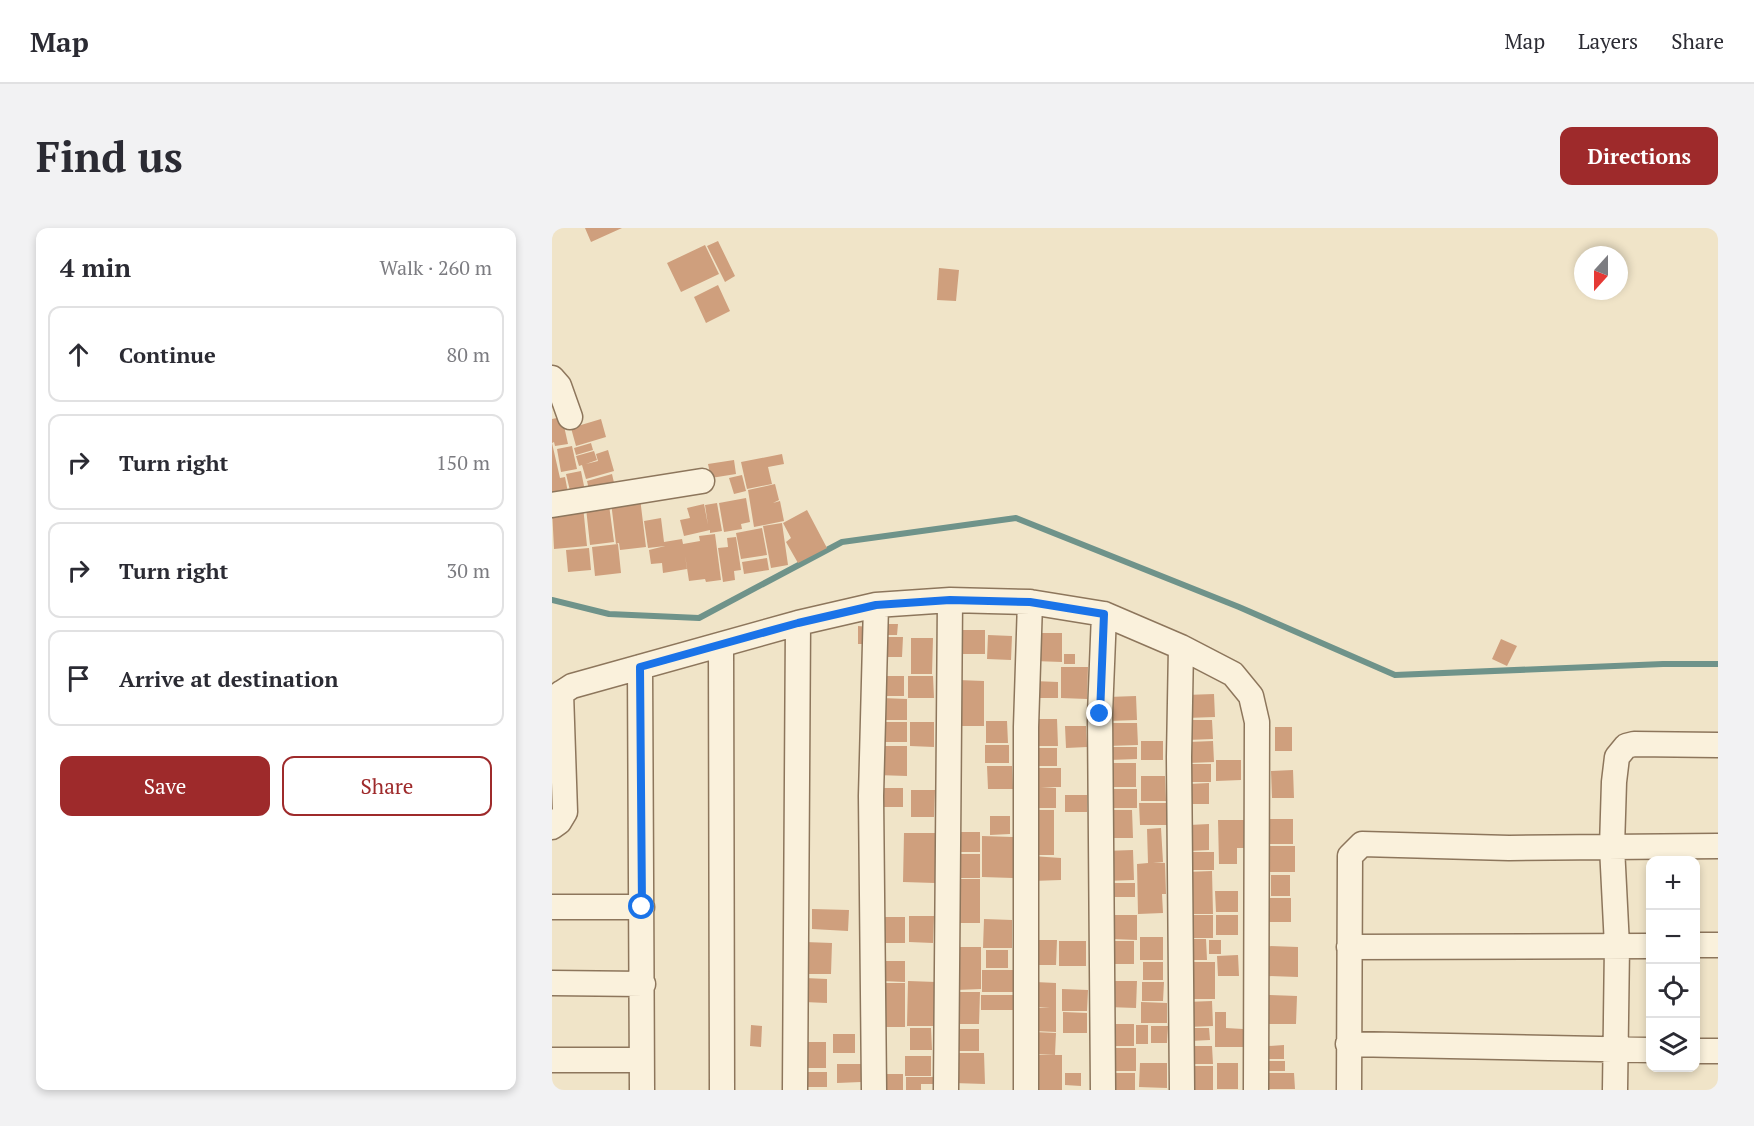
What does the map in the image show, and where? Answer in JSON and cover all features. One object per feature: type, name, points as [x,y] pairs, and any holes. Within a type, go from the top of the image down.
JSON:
[{"type":"street","points":[[552,378],[559,386],[570,417]]},
{"type":"street","points":[[552,505],[702,481]]},
{"type":"street","points":[[946,1090],[950,600]]},
{"type":"street","points":[[552,826],[559,822],[565,812],[557,696],[572,686],[798,623],[876,605],[950,600],[1030,602],[1104,614],[1181,647],[1233,674],[1251,696],[1257,722],[1256,1090]]},
{"type":"street","points":[[1026,1090],[1026,727],[1030,602]]},
{"type":"street","points":[[874,1090],[871,796],[876,605]]},
{"type":"street","points":[[1103,1090],[1100,714],[1104,614]]},
{"type":"street","points":[[795,1090],[798,623]]},
{"type":"street","points":[[722,645],[722,1090]]},
{"type":"street","points":[[1181,647],[1179,769],[1182,1090]]},
{"type":"street","points":[[640,667],[643,984],[640,1060],[642,1090]]},
{"type":"street","points":[[1616,1090],[1617,946],[1612,847],[1617,757],[1626,746],[1634,744],[1718,745]]},
{"type":"street","points":[[1348,1090],[1350,856],[1362,844],[1509,848],[1718,846]]},
{"type":"street","points":[[552,907],[642,907]]},
{"type":"street","points":[[1700,945],[1718,945]]},
{"type":"street","points":[[1349,947],[1646,946]]},
{"type":"street","points":[[552,983],[643,984]]},
{"type":"street","points":[[1348,1044],[1646,1050]]},
{"type":"street","points":[[1700,1051],[1718,1051]]},
{"type":"street","points":[[552,1060],[640,1060]]},
{"type":"building","points":[[585,228],[622,228],[591,242]]},
{"type":"building","points":[[718,241],[735,276],[725,282],[707,246]]},
{"type":"building","points":[[705,245],[719,274],[681,292],[667,263]]},
{"type":"building","points":[[939,268],[959,270],[956,301],[937,300]]},
{"type":"building","points":[[718,285],[730,311],[706,323],[694,297]]},
{"type":"building","points":[[562,417],[568,444],[555,446],[554,442],[552,443],[552,419]]},
{"type":"building","points":[[601,419],[606,437],[576,446],[571,428]]},
{"type":"building","points":[[552,443],[560,478],[565,477],[569,498],[552,501]]},
{"type":"building","points":[[591,443],[593,450],[576,455],[574,448]]},
{"type":"building","points":[[572,446],[577,469],[561,472],[557,449]]},
{"type":"building","points":[[608,450],[614,471],[586,479],[582,465],[579,466],[576,456],[594,451],[597,460],[586,464],[598,461],[596,454]]},
{"type":"building","points":[[782,454],[784,464],[768,467],[772,484],[747,489],[741,462]]},
{"type":"building","points":[[734,460],[736,474],[711,478],[708,464]]},
{"type":"building","points":[[581,471],[586,496],[572,499],[566,474]]},
{"type":"building","points":[[612,474],[615,487],[590,494],[587,481]]},
{"type":"building","points":[[742,475],[746,491],[734,494],[729,478]]},
{"type":"building","points":[[775,484],[779,500],[773,503],[780,501],[784,521],[754,527],[748,490]]},
{"type":"building","points":[[640,498],[646,547],[620,550],[619,543],[616,544],[611,502]]},
{"type":"building","points":[[746,498],[750,522],[741,524],[742,529],[724,532],[719,503]]},
{"type":"building","points":[[717,503],[722,531],[710,533],[710,530],[684,536],[680,520],[690,518],[687,508],[704,504],[708,525],[705,505]]},
{"type":"building","points":[[609,505],[614,542],[590,545],[586,508]]},
{"type":"building","points":[[583,506],[587,546],[554,549],[552,509]]},
{"type":"building","points":[[807,510],[827,548],[798,563],[786,542],[791,538],[783,523]]},
{"type":"building","points":[[661,518],[664,542],[682,539],[683,544],[700,541],[699,536],[715,534],[721,580],[689,581],[685,555],[687,569],[663,573],[662,563],[651,564],[649,550],[665,546],[648,548],[644,521]]},
{"type":"building","points":[[782,523],[788,565],[771,568],[763,526]]},
{"type":"building","points":[[762,528],[767,555],[741,559],[736,533]]},
{"type":"building","points":[[736,537],[741,570],[734,571],[735,580],[723,582],[718,548],[728,547],[727,538]]},
{"type":"building","points":[[618,544],[621,573],[595,576],[592,547]]},
{"type":"building","points":[[589,548],[591,570],[568,572],[566,550]]},
{"type":"building","points":[[767,558],[769,570],[744,574],[742,562]]},
{"type":"building","points":[[882,624],[898,624],[897,635],[882,635]]},
{"type":"building","points":[[858,626],[869,627],[868,644],[858,644]]},
{"type":"building","points":[[958,630],[985,630],[985,654],[958,654]]},
{"type":"building","points":[[1035,633],[1062,633],[1062,662],[1034,661]]},
{"type":"building","points":[[988,635],[1012,636],[1011,660],[987,659]]},
{"type":"building","points":[[884,637],[903,637],[902,657],[884,657]]},
{"type":"building","points":[[911,638],[933,638],[932,674],[911,674]]},
{"type":"building","points":[[1501,639],[1517,646],[1507,666],[1492,659]]},
{"type":"building","points":[[1064,654],[1075,654],[1075,664],[1064,664]]},
{"type":"building","points":[[1061,667],[1088,667],[1087,699],[1061,698]]},
{"type":"building","points":[[884,676],[904,676],[904,696],[883,696]]},
{"type":"building","points":[[908,676],[933,676],[934,698],[908,698]]},
{"type":"building","points":[[958,680],[984,681],[984,726],[959,726]]},
{"type":"building","points":[[1034,681],[1058,682],[1058,698],[1034,698]]},
{"type":"building","points":[[1214,694],[1215,717],[1186,718],[1185,695]]},
{"type":"building","points":[[1136,696],[1137,720],[1108,721],[1108,697]]},
{"type":"building","points":[[882,698],[907,699],[907,720],[882,720]]},
{"type":"building","points":[[1034,719],[1057,719],[1058,746],[1034,746]]},
{"type":"building","points":[[1186,720],[1212,720],[1213,739],[1187,740]]},
{"type":"building","points":[[986,721],[1007,721],[1008,743],[986,743]]},
{"type":"building","points":[[880,722],[907,722],[907,742],[880,742]]},
{"type":"building","points":[[910,722],[934,722],[934,747],[910,746]]},
{"type":"building","points":[[1107,723],[1137,723],[1138,745],[1107,746]]},
{"type":"building","points":[[1065,726],[1086,726],[1087,747],[1066,748]]},
{"type":"building","points":[[1275,727],[1292,727],[1292,751],[1275,751]]},
{"type":"building","points":[[1141,741],[1163,741],[1163,760],[1141,760]]},
{"type":"building","points":[[1213,741],[1214,762],[1188,763],[1188,742]]},
{"type":"building","points":[[985,745],[1009,745],[1009,763],[985,763]]},
{"type":"building","points":[[878,746],[907,746],[907,776],[877,775]]},
{"type":"building","points":[[1109,747],[1137,747],[1137,759],[1109,760]]},
{"type":"building","points":[[1035,748],[1057,748],[1057,766],[1036,766]]},
{"type":"building","points":[[1216,760],[1241,760],[1241,780],[1216,781]]},
{"type":"building","points":[[1109,763],[1136,763],[1136,787],[1110,787]]},
{"type":"building","points":[[1189,764],[1211,764],[1211,782],[1189,782]]},
{"type":"building","points":[[987,766],[1012,766],[1013,789],[988,789]]},
{"type":"building","points":[[1033,768],[1061,768],[1061,787],[1041,787],[1056,788],[1056,808],[1036,808]]},
{"type":"building","points":[[1293,770],[1294,798],[1272,798],[1271,771]]},
{"type":"building","points":[[1141,776],[1165,776],[1166,801],[1141,801]]},
{"type":"building","points":[[1209,783],[1209,804],[1189,804],[1189,784]]},
{"type":"building","points":[[882,788],[903,788],[903,807],[882,807]]},
{"type":"building","points":[[1113,789],[1137,789],[1137,808],[1113,808]]},
{"type":"building","points":[[911,790],[935,790],[934,817],[911,817]]},
{"type":"building","points":[[1065,795],[1087,795],[1087,812],[1065,812]]},
{"type":"building","points":[[1139,803],[1167,803],[1167,825],[1140,825]]},
{"type":"building","points":[[1036,810],[1054,810],[1054,855],[1035,855]]},
{"type":"building","points":[[1105,810],[1132,810],[1133,838],[1105,838]]},
{"type":"building","points":[[990,816],[1010,816],[1010,834],[990,835]]},
{"type":"building","points":[[1268,819],[1293,819],[1293,844],[1268,844]]},
{"type":"building","points":[[1218,820],[1244,820],[1245,848],[1237,848],[1237,864],[1219,864]]},
{"type":"building","points":[[1209,824],[1209,850],[1189,851],[1189,825]]},
{"type":"building","points":[[1161,828],[1163,862],[1153,862],[1165,863],[1166,894],[1162,894],[1163,913],[1138,914],[1137,864],[1148,863],[1147,829]]},
{"type":"building","points":[[957,832],[980,832],[980,852],[957,852]]},
{"type":"building","points":[[904,833],[935,833],[935,883],[903,882]]},
{"type":"building","points":[[982,836],[1013,837],[1013,878],[982,877]]},
{"type":"building","points":[[1268,846],[1295,846],[1295,872],[1268,872]]},
{"type":"building","points":[[1133,850],[1134,880],[1105,881],[1104,851]]},
{"type":"building","points":[[1186,852],[1214,852],[1214,870],[1186,870]]},
{"type":"building","points":[[957,854],[980,854],[980,878],[957,878]]},
{"type":"building","points":[[1032,856],[1061,858],[1061,880],[1032,881]]},
{"type":"building","points":[[1212,871],[1213,914],[1187,914],[1186,872]]},
{"type":"building","points":[[1271,875],[1290,875],[1290,896],[1271,896]]},
{"type":"building","points":[[957,879],[980,879],[980,923],[957,923]]},
{"type":"building","points":[[1110,883],[1135,883],[1135,897],[1111,897]]},
{"type":"building","points":[[1215,891],[1238,891],[1238,912],[1216,912]]},
{"type":"building","points":[[1267,898],[1291,898],[1291,922],[1267,922]]},
{"type":"building","points":[[812,909],[849,910],[848,931],[812,929]]},
{"type":"building","points":[[1112,915],[1137,915],[1137,940],[1112,939]]},
{"type":"building","points":[[1189,915],[1213,915],[1213,938],[1189,938]]},
{"type":"building","points":[[1216,915],[1238,915],[1238,935],[1216,935]]},
{"type":"building","points":[[909,916],[934,916],[933,943],[909,942]]},
{"type":"building","points":[[882,917],[905,917],[905,943],[882,943]]},
{"type":"building","points":[[984,919],[1012,920],[1012,948],[983,948]]},
{"type":"building","points":[[1140,937],[1163,937],[1163,960],[1140,960]]},
{"type":"building","points":[[1188,939],[1206,939],[1207,960],[1188,960]]},
{"type":"building","points":[[1037,940],[1057,940],[1056,965],[1037,965]]},
{"type":"building","points":[[1209,940],[1221,940],[1221,954],[1209,954]]},
{"type":"building","points":[[1059,941],[1086,941],[1086,966],[1059,966]]},
{"type":"building","points":[[1112,941],[1134,941],[1134,964],[1113,964]]},
{"type":"building","points":[[805,942],[832,943],[831,974],[805,974]]},
{"type":"building","points":[[1268,946],[1298,947],[1298,977],[1268,976]]},
{"type":"building","points":[[956,947],[981,947],[981,989],[956,990]]},
{"type":"building","points":[[986,950],[1008,950],[1008,968],[986,968]]},
{"type":"building","points":[[1238,955],[1239,976],[1218,976],[1217,956]]},
{"type":"building","points":[[883,961],[905,961],[905,982],[882,981]]},
{"type":"building","points":[[1143,962],[1163,962],[1163,980],[1143,980]]},
{"type":"building","points":[[1183,962],[1215,962],[1215,999],[1183,999]]},
{"type":"building","points":[[982,970],[1013,970],[1013,992],[982,992]]},
{"type":"building","points":[[805,978],[827,979],[827,1003],[804,1002]]},
{"type":"building","points":[[908,981],[936,982],[936,1026],[907,1026]]},
{"type":"building","points":[[1109,981],[1137,981],[1136,1008],[1108,1007]]},
{"type":"building","points":[[1035,982],[1056,983],[1056,1032],[1035,1031],[1036,1008],[1050,1007],[1035,1007]]},
{"type":"building","points":[[1142,982],[1164,982],[1163,1001],[1142,1001]]},
{"type":"building","points":[[883,983],[905,983],[905,1027],[883,1027]]},
{"type":"building","points":[[1062,989],[1088,990],[1087,1011],[1062,1011]]},
{"type":"building","points":[[954,992],[980,992],[979,1024],[954,1024]]},
{"type":"building","points":[[981,995],[1013,995],[1013,1010],[981,1010]]},
{"type":"building","points":[[1269,995],[1297,996],[1296,1024],[1269,1024]]},
{"type":"building","points":[[1212,1001],[1213,1026],[1187,1027],[1186,1002]]},
{"type":"building","points":[[1141,1002],[1167,1003],[1167,1023],[1141,1023]]},
{"type":"building","points":[[1063,1012],[1087,1013],[1087,1033],[1063,1033]]},
{"type":"building","points":[[1215,1012],[1226,1012],[1226,1028],[1243,1029],[1243,1047],[1215,1047]]},
{"type":"building","points":[[1113,1024],[1134,1024],[1134,1046],[1113,1046]]},
{"type":"building","points":[[751,1025],[762,1026],[761,1047],[750,1046]]},
{"type":"building","points":[[1136,1025],[1148,1025],[1148,1044],[1136,1044]]},
{"type":"building","points":[[1151,1026],[1168,1026],[1167,1043],[1151,1043]]},
{"type":"building","points":[[910,1028],[931,1028],[932,1050],[910,1050]]},
{"type":"building","points":[[1190,1028],[1209,1028],[1210,1040],[1190,1041]]},
{"type":"building","points":[[958,1029],[979,1029],[979,1051],[958,1051]]},
{"type":"building","points":[[1034,1032],[1056,1033],[1055,1055],[1034,1054]]},
{"type":"building","points":[[833,1034],[855,1034],[855,1053],[833,1053]]},
{"type":"building","points":[[803,1042],[826,1042],[826,1068],[803,1068]]},
{"type":"building","points":[[1284,1045],[1284,1059],[1269,1059],[1269,1046]]},
{"type":"building","points":[[1189,1046],[1212,1046],[1213,1064],[1190,1064]]},
{"type":"building","points":[[1112,1048],[1136,1048],[1136,1071],[1111,1071]]},
{"type":"building","points":[[954,1053],[984,1053],[985,1084],[954,1083]]},
{"type":"building","points":[[1033,1055],[1062,1055],[1062,1090],[1033,1090]]},
{"type":"building","points":[[905,1056],[931,1056],[931,1076],[905,1076]]},
{"type":"building","points":[[1267,1061],[1285,1061],[1285,1071],[1267,1071]]},
{"type":"building","points":[[1140,1063],[1167,1063],[1167,1088],[1139,1087]]},
{"type":"building","points":[[1217,1063],[1238,1063],[1238,1089],[1217,1089]]},
{"type":"building","points":[[837,1064],[861,1064],[861,1082],[837,1083]]},
{"type":"building","points":[[1189,1066],[1213,1066],[1213,1090],[1189,1090]]},
{"type":"building","points":[[804,1072],[827,1072],[827,1087],[804,1087]]},
{"type":"building","points":[[1065,1073],[1081,1073],[1081,1086],[1065,1085]]},
{"type":"building","points":[[1110,1073],[1135,1073],[1135,1090],[1110,1090]]},
{"type":"building","points":[[1263,1073],[1294,1073],[1295,1089],[1263,1089]]},
{"type":"building","points":[[875,1074],[903,1074],[903,1090],[875,1090]]},
{"type":"building","points":[[906,1077],[935,1077],[935,1084],[921,1084],[921,1090],[906,1090]]},
{"type":"waterway","points":[[552,600],[609,614],[699,618],[842,542],[1016,518],[1239,607],[1395,675],[1663,664],[1718,664]]},
{"type":"route","points":[[642,907],[640,667],[798,623],[876,605],[950,600],[1030,602],[1104,614],[1100,714]]}]
